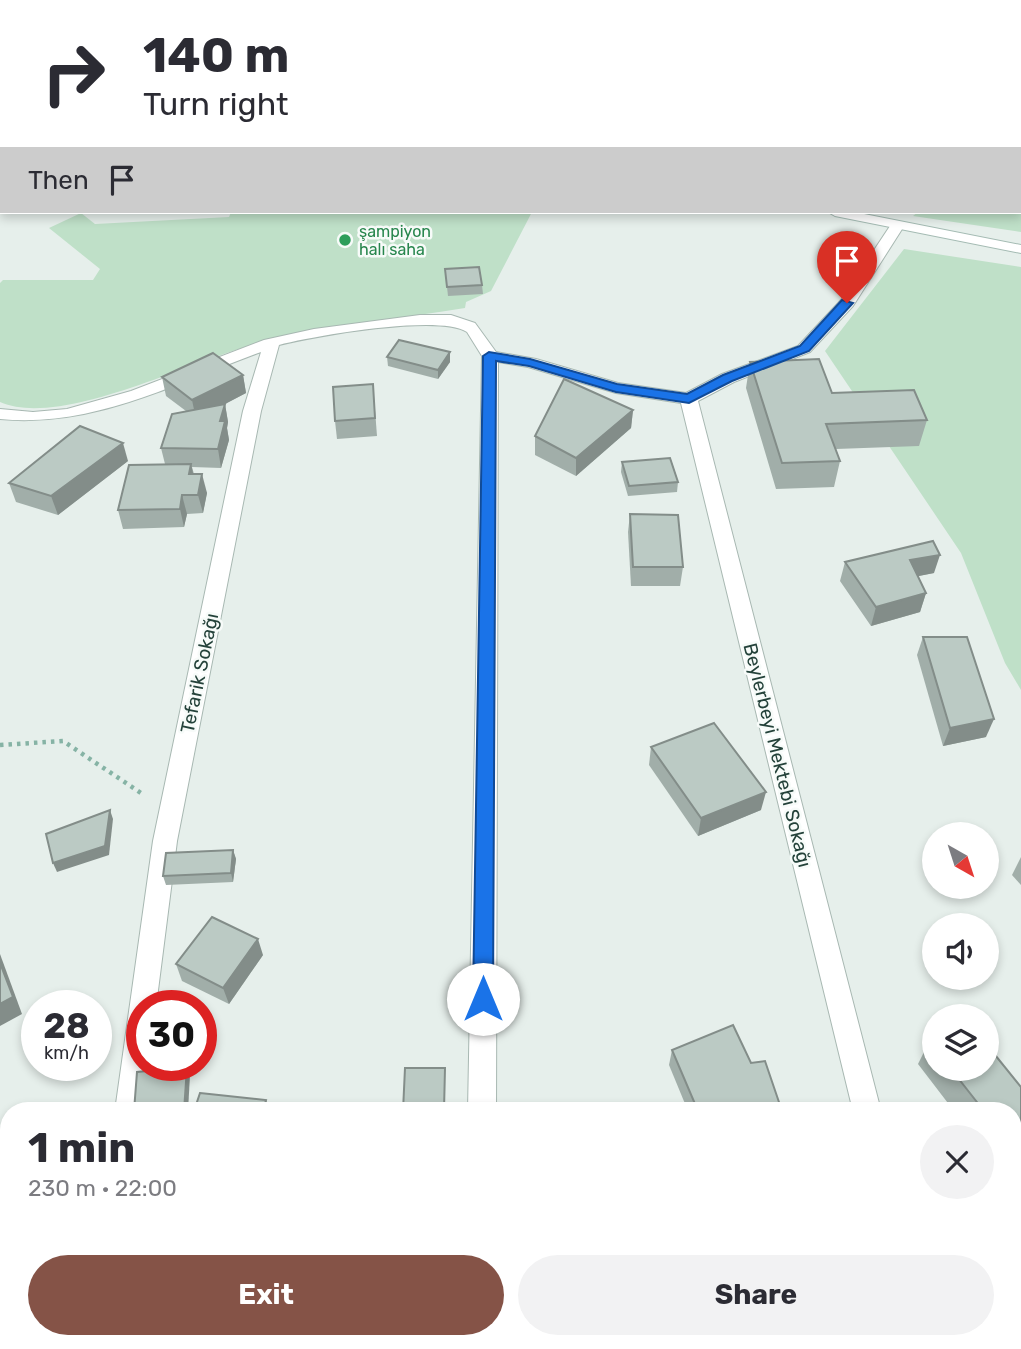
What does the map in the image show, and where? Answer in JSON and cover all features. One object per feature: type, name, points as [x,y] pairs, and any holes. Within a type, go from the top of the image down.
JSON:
[{"type":"street","points":[[844,214],[1021,248]]},
{"type":"street","points":[[489,356],[530,362],[616,388],[689,399],[728,378],[804,349],[847,303],[897,226]]},
{"type":"street","points":[[5,419],[64,414],[107,404],[272,343],[366,327],[453,319],[471,327],[489,356],[482,1102]]},
{"type":"street","name":"Tefarik Sokağı","points":[[145,990],[172,804],[252,411],[272,343]]},
{"type":"street","name":"Beylerbeyi Mektebi Sokağı","points":[[689,399],[865,1102]]},
{"type":"street","points":[[130,1102],[133,1081]]},
{"type":"path","points":[[0,746],[63,741],[137,792],[172,804]]},
{"type":"green space","points":[[79,214],[95,224],[229,217],[230,214],[531,214],[491,291],[466,302],[465,308],[271,340],[134,387],[60,406],[27,408],[0,402],[0,283],[3,280],[93,280],[100,269],[49,228]]},
{"type":"green space","points":[[1021,214],[1021,232],[913,216]]},
{"type":"green space","points":[[904,249],[1021,267],[1021,690],[1005,663],[961,553],[825,351]]},
{"type":"building","points":[[479,267],[482,285],[447,287],[445,269]]},
{"type":"building","points":[[399,340],[450,352],[438,370],[387,357]]},
{"type":"building","points":[[213,353],[243,375],[192,400],[162,377]]},
{"type":"building","points":[[819,359],[832,393],[914,390],[927,420],[826,424],[840,461],[782,463],[750,362]]},
{"type":"building","points":[[564,379],[633,410],[576,458],[535,436]]},
{"type":"building","points":[[373,384],[375,418],[335,421],[333,387]]},
{"type":"building","points":[[225,404],[220,421],[225,421],[218,449],[161,448],[172,414]]},
{"type":"building","points":[[80,426],[123,443],[51,496],[9,483]]},
{"type":"building","points":[[670,458],[678,482],[629,486],[622,462]]},
{"type":"building","points":[[191,464],[189,474],[202,474],[198,495],[182,495],[180,509],[118,510],[129,465]]},
{"type":"building","points":[[630,514],[678,515],[683,567],[633,567]]},
{"type":"building","points":[[933,541],[940,555],[910,560],[926,593],[876,607],[845,562]]},
{"type":"building","points":[[923,637],[967,637],[994,719],[950,728]]},
{"type":"building","points":[[714,723],[766,792],[701,818],[651,747]]},
{"type":"building","points":[[110,810],[105,846],[53,863],[46,834]]},
{"type":"building","points":[[233,850],[231,873],[163,876],[166,853]]},
{"type":"building","points":[[212,917],[258,939],[223,988],[176,964]]},
{"type":"building","points":[[0,963],[13,997],[0,1004]]},
{"type":"building","points":[[733,1025],[751,1063],[765,1061],[779,1102],[694,1102],[672,1050]]},
{"type":"building","points":[[999,1060],[1021,1087],[1021,1102],[977,1102],[960,1081],[999,1081]]},
{"type":"building","points":[[405,1068],[445,1068],[444,1102],[403,1102]]},
{"type":"building","points":[[136,1081],[186,1081],[185,1102],[135,1102]]},
{"type":"building","points":[[200,1093],[266,1100],[265,1102],[197,1102]]},
{"type":"place","name":"şampiyon halı saha","points":[[345,240]]},
{"type":"route","points":[[483,999],[489,356],[530,362],[616,388],[689,399],[728,378],[804,349],[847,303]]}]
